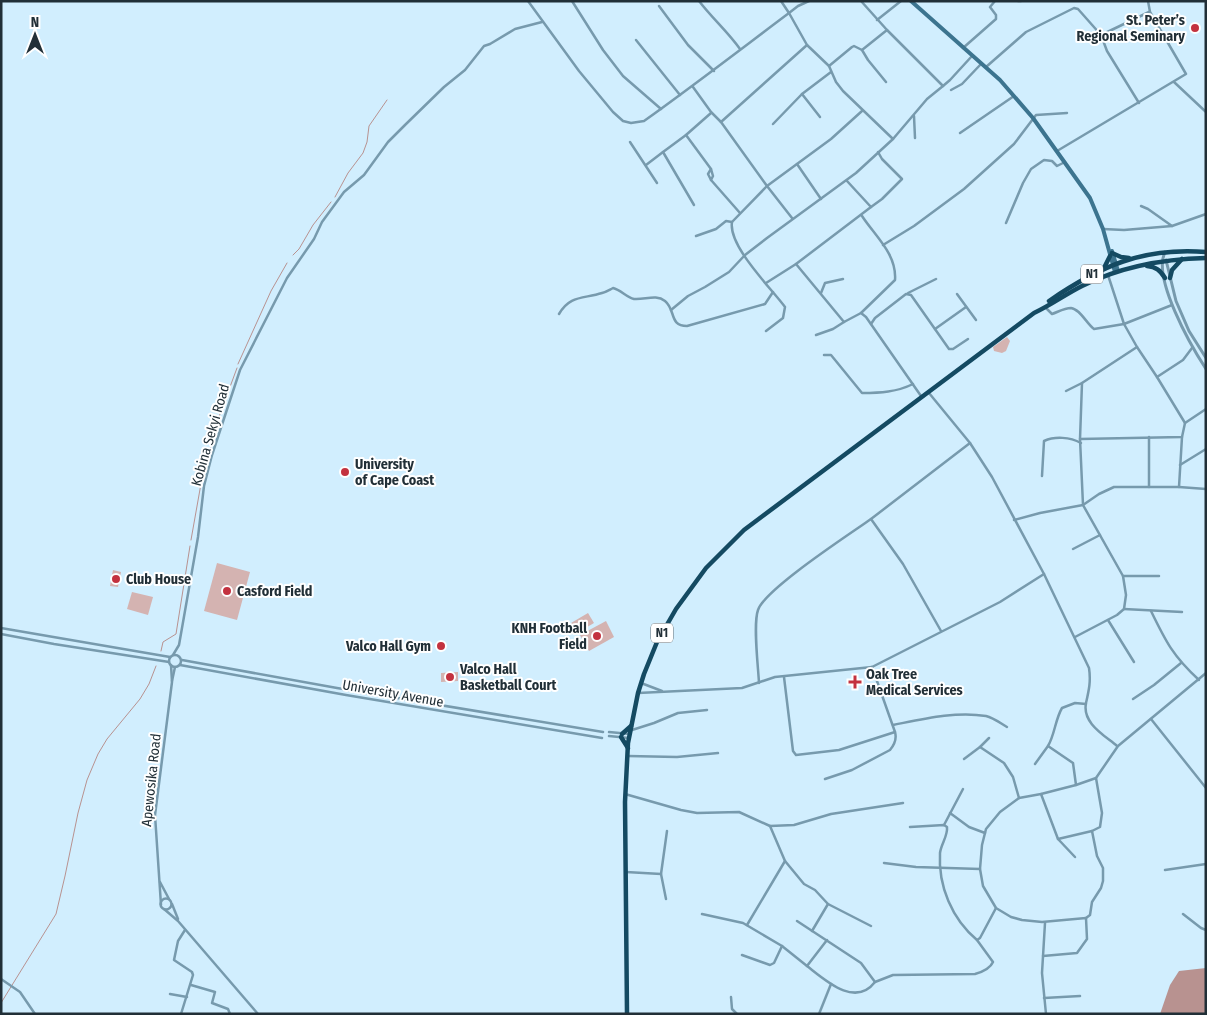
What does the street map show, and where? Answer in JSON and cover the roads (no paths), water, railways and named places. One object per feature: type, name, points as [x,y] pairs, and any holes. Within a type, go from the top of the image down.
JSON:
[{"type":"highway","points":[[1103,269],[1110,252],[1120,257],[1131,258]]},
{"type":"highway","name":"N1","points":[[1034,313],[1038,308],[1077,283],[1103,269],[1131,258],[1158,252],[1164,258],[1206,258]]},
{"type":"highway","name":"N1","points":[[627,1014],[625,794],[627,756],[630,732],[641,683],[651,655],[676,609],[716,557],[761,517],[1034,313],[1082,286],[1108,275],[1164,258],[1206,252]]},
{"type":"highway","points":[[1143,265],[1156,268],[1167,278],[1175,265],[1184,258]]},
{"type":"highway","points":[[628,748],[621,735],[630,732]]},
{"type":"main road","points":[[911,1],[1000,80],[1033,118],[1086,192],[1103,229],[1117,272]]},
{"type":"street","points":[[528,1],[600,97],[623,121],[631,123],[644,121],[662,109],[798,6],[809,1]]},
{"type":"street","points":[[572,1],[622,76],[662,109]]},
{"type":"street","points":[[699,1],[740,49]]},
{"type":"street","points":[[781,1],[807,45],[830,66],[831,72],[843,91],[893,139]]},
{"type":"street","points":[[861,1],[877,20],[943,86]]},
{"type":"street","points":[[877,20],[901,1]]},
{"type":"street","points":[[964,48],[996,19],[996,15],[990,7],[995,1]]},
{"type":"street","points":[[1057,152],[1186,74],[1150,12],[1148,1]]},
{"type":"street","points":[[659,6],[688,45],[714,71]]},
{"type":"street","points":[[985,68],[1026,32],[1074,8],[1078,9],[1101,35],[1107,51],[1139,102]]},
{"type":"street","points":[[1101,35],[1150,12]]},
{"type":"street","name":"Kobina Sekyi Road","points":[[172,656],[179,644],[198,538],[204,486],[212,456],[240,370],[275,300],[297,262],[314,239],[322,222],[344,192],[364,175],[388,142],[444,87],[465,70],[480,49],[515,29],[542,22]]},
{"type":"street","points":[[862,50],[887,30]]},
{"type":"street","points":[[636,40],[680,95]]},
{"type":"street","points":[[721,122],[807,45]]},
{"type":"street","points":[[830,66],[854,46],[862,50],[886,82]]},
{"type":"street","points":[[671,310],[688,296],[705,288],[729,272],[745,255],[792,218],[846,180],[893,139],[927,99],[950,80],[973,56]]},
{"type":"street","points":[[951,90],[962,84],[981,64]]},
{"type":"street","points":[[773,124],[802,94],[831,72]]},
{"type":"street","points":[[1174,82],[1206,112]]},
{"type":"street","points":[[693,87],[792,218]]},
{"type":"street","points":[[802,94],[820,117]]},
{"type":"street","points":[[960,133],[1014,96]]},
{"type":"street","points":[[766,331],[783,318],[785,307],[752,266],[732,235],[732,222],[767,186],[831,139],[862,111]]},
{"type":"street","points":[[646,165],[711,112]]},
{"type":"street","points":[[883,245],[914,226],[964,189],[1014,144],[1033,118],[1041,114],[1067,113]]},
{"type":"street","points":[[914,116],[915,138]]},
{"type":"street","points":[[686,134],[712,169],[713,176],[711,180],[740,213]]},
{"type":"street","points":[[630,142],[657,183]]},
{"type":"street","points":[[663,152],[694,205]]},
{"type":"street","points":[[766,283],[796,264],[830,236],[862,216],[902,179],[882,159],[878,152]]},
{"type":"street","points":[[1006,223],[1031,169],[1044,160],[1052,161],[1057,166],[1065,162]]},
{"type":"street","points":[[796,164],[821,199]]},
{"type":"street","points":[[846,180],[871,208]]},
{"type":"street","points":[[1141,206],[1148,208],[1172,226]]},
{"type":"street","points":[[1103,229],[1124,230],[1172,226],[1206,214]]},
{"type":"street","points":[[816,335],[833,329],[861,313],[895,280],[894,264],[862,216]]},
{"type":"street","points":[[696,236],[716,229],[726,221],[732,222]]},
{"type":"street","points":[[1164,258],[1172,305],[1184,333],[1206,369]]},
{"type":"street","points":[[796,264],[844,322]]},
{"type":"street","points":[[1108,275],[1124,324],[1185,424]]},
{"type":"street","points":[[1167,278],[1189,331],[1206,358]]},
{"type":"street","points":[[821,293],[825,283],[843,279]]},
{"type":"street","points":[[872,324],[875,318],[906,294],[936,279]]},
{"type":"street","points":[[559,314],[567,303],[573,300],[603,293],[613,288],[632,298],[651,297],[663,300],[671,310],[677,323],[680,326],[687,326],[765,304],[773,292]]},
{"type":"street","points":[[906,294],[910,295],[949,349],[953,349],[968,339]]},
{"type":"street","points":[[957,294],[976,320]]},
{"type":"street","points":[[1045,307],[1052,314],[1071,308],[1076,310],[1094,329],[1124,324],[1172,305]]},
{"type":"street","points":[[934,329],[966,307]]},
{"type":"street","points":[[861,313],[872,324],[921,397]]},
{"type":"street","points":[[1184,333],[1189,331]]},
{"type":"street","points":[[1066,391],[1082,383],[1137,347]]},
{"type":"street","points":[[1157,377],[1183,360],[1192,348]]},
{"type":"street","points":[[824,355],[831,355],[836,360],[862,394],[900,390],[913,384]]},
{"type":"street","points":[[1082,383],[1080,439],[1082,444],[1083,505],[1123,576],[1126,595],[1124,609]]},
{"type":"street","points":[[928,391],[970,443],[992,477],[1044,574],[1089,668],[1091,677],[1085,711],[1088,720],[1118,746]]},
{"type":"street","points":[[1179,487],[1182,437],[1185,424],[1206,409]]},
{"type":"street","points":[[1149,437],[1149,487]]},
{"type":"street","points":[[1080,439],[1182,437]]},
{"type":"street","points":[[1042,476],[1044,442],[1050,439],[1070,438],[1082,444]]},
{"type":"street","points":[[759,683],[756,621],[758,610],[763,600],[814,559],[872,519],[970,443]]},
{"type":"street","points":[[1180,466],[1206,449]]},
{"type":"street","points":[[1014,520],[1083,505],[1114,487],[1179,487],[1206,490]]},
{"type":"street","points":[[872,519],[906,570],[941,631]]},
{"type":"street","points":[[1073,549],[1100,535]]},
{"type":"street","points":[[638,693],[736,689],[784,676],[872,667],[1013,594],[1044,574]]},
{"type":"street","points":[[1123,576],[1160,576]]},
{"type":"street","points":[[1075,637],[1108,620],[1124,609],[1182,612]]},
{"type":"street","points":[[1151,611],[1169,648],[1181,663],[1199,680]]},
{"type":"street","points":[[1108,620],[1134,662]]},
{"type":"street","points":[[1,628],[172,656],[178,655]]},
{"type":"street","points":[[1,634],[170,664],[176,667]]},
{"type":"street","points":[[172,682],[176,667],[180,665],[182,660],[178,655],[179,644]]},
{"type":"street","points":[[172,656],[170,664],[172,682]]},
{"type":"street","name":"University Avenue","points":[[182,660],[336,688],[603,732]]},
{"type":"street","points":[[1132,699],[1154,685],[1181,663]]},
{"type":"street","name":"University Avenue","points":[[180,665],[336,694],[602,738]]},
{"type":"street","points":[[825,779],[852,770],[890,750],[894,745],[897,737],[896,732],[872,667]]},
{"type":"street","points":[[1092,832],[1097,856],[1103,868],[1104,881],[1092,902],[1090,915],[1086,918],[1045,922],[1011,917],[996,908],[983,886],[980,869],[985,834],[992,821],[1000,812],[1019,798],[1076,785],[1096,778],[1118,746],[1206,673]]},
{"type":"street","points":[[784,676],[793,751],[796,755],[801,756],[839,750],[896,732]]},
{"type":"street","name":"Apewosika Road","points":[[161,905],[155,815],[172,682]]},
{"type":"street","points":[[641,683],[662,691]]},
{"type":"street","points":[[1035,764],[1048,746],[1054,732],[1058,714],[1062,708],[1075,704],[1086,704]]},
{"type":"street","points":[[609,734],[621,735],[678,713],[707,710]]},
{"type":"street","points":[[893,725],[963,714],[987,716],[1007,727]]},
{"type":"street","points":[[1151,719],[1206,788]]},
{"type":"street","points":[[964,759],[990,738]]},
{"type":"street","points":[[1048,746],[1073,762],[1076,785]]},
{"type":"street","points":[[980,747],[1004,763],[1013,777],[1019,798]]},
{"type":"street","points":[[627,756],[677,757],[718,753]]},
{"type":"street","points":[[1058,839],[1092,832],[1100,827],[1102,823],[1101,806],[1096,778]]},
{"type":"street","points":[[944,826],[962,789]]},
{"type":"street","points":[[625,794],[682,810],[739,812],[770,826],[794,825],[831,814],[903,803]]},
{"type":"street","points":[[1041,794],[1058,839],[1075,857]]},
{"type":"street","points":[[950,813],[969,827],[985,834]]},
{"type":"street","points":[[770,826],[785,862],[804,884],[815,890],[828,904],[871,926]]},
{"type":"street","points":[[910,827],[944,826]]},
{"type":"street","points":[[702,914],[747,925],[782,946],[831,984],[840,989],[858,993],[870,988],[875,982],[893,975],[981,973],[993,962],[977,940],[963,926],[947,900],[940,868],[941,845],[947,831],[947,827],[944,826]]},
{"type":"street","points":[[666,899],[661,874],[667,831]]},
{"type":"street","points":[[747,925],[785,862]]},
{"type":"street","points":[[884,863],[980,869]]},
{"type":"street","points":[[1165,870],[1206,864]]},
{"type":"street","points":[[626,872],[661,874]]},
{"type":"street","name":"Apewosika Road","points":[[159,880],[171,902],[178,921]]},
{"type":"street","points":[[164,900],[171,902],[170,908],[164,910],[161,905],[164,900]]},
{"type":"street","points":[[812,931],[828,904]]},
{"type":"street","points":[[977,940],[980,938],[996,908]]},
{"type":"street","name":"Apewosika Road","points":[[164,910],[178,921],[258,1014]]},
{"type":"street","points":[[1183,914],[1200,928],[1206,930]]},
{"type":"street","points":[[1043,956],[1077,953],[1086,939],[1086,918]]},
{"type":"street","points":[[797,921],[861,963],[875,982]]},
{"type":"street","points":[[1045,922],[1043,956],[1046,1014]]},
{"type":"street","points":[[181,1014],[193,973],[174,960],[178,942],[185,930]]},
{"type":"street","points":[[807,966],[827,940]]},
{"type":"street","points":[[742,955],[770,965],[774,962],[782,946]]},
{"type":"street","points":[[1,979],[13,986],[23,996],[35,1014]]},
{"type":"street","points":[[819,1014],[831,984]]},
{"type":"street","points":[[191,985],[215,992],[212,1003],[228,1009],[230,1014]]},
{"type":"street","points":[[170,994],[187,997]]},
{"type":"street","points":[[1044,998],[1080,996]]},
{"type":"street","points":[[732,997],[732,1009],[737,1014]]},
{"type":"waterway","points":[[335,197],[348,173],[363,153],[367,142],[369,126],[387,100]]},
{"type":"waterway","points":[[293,255],[331,202]]},
{"type":"waterway","points":[[238,364],[271,291],[287,263]]},
{"type":"waterway","points":[[191,540],[202,478],[220,414],[237,368]]},
{"type":"waterway","points":[[161,651],[163,642],[176,634],[190,546]]},
{"type":"waterway","points":[[1,1003],[56,914],[78,813],[87,780],[98,754],[107,739],[140,699],[149,684],[156,666]]},
{"type":"place","name":"St. Peter’s Regional Seminary","points":[[1195,28]]},
{"type":"place","name":"University of Cape Coast","points":[[345,472]]},
{"type":"place","name":"Club House","points":[[116,579]]},
{"type":"place","name":"Casford Field","points":[[227,591]]},
{"type":"place","name":"KNH Football Field","points":[[597,636]]},
{"type":"place","name":"Valco Hall Gym","points":[[441,646]]},
{"type":"place","name":"Valco Hall Basketball Court","points":[[450,677]]},
{"type":"place","name":"Oak Tree Medical Services","points":[[855,682]]}]
